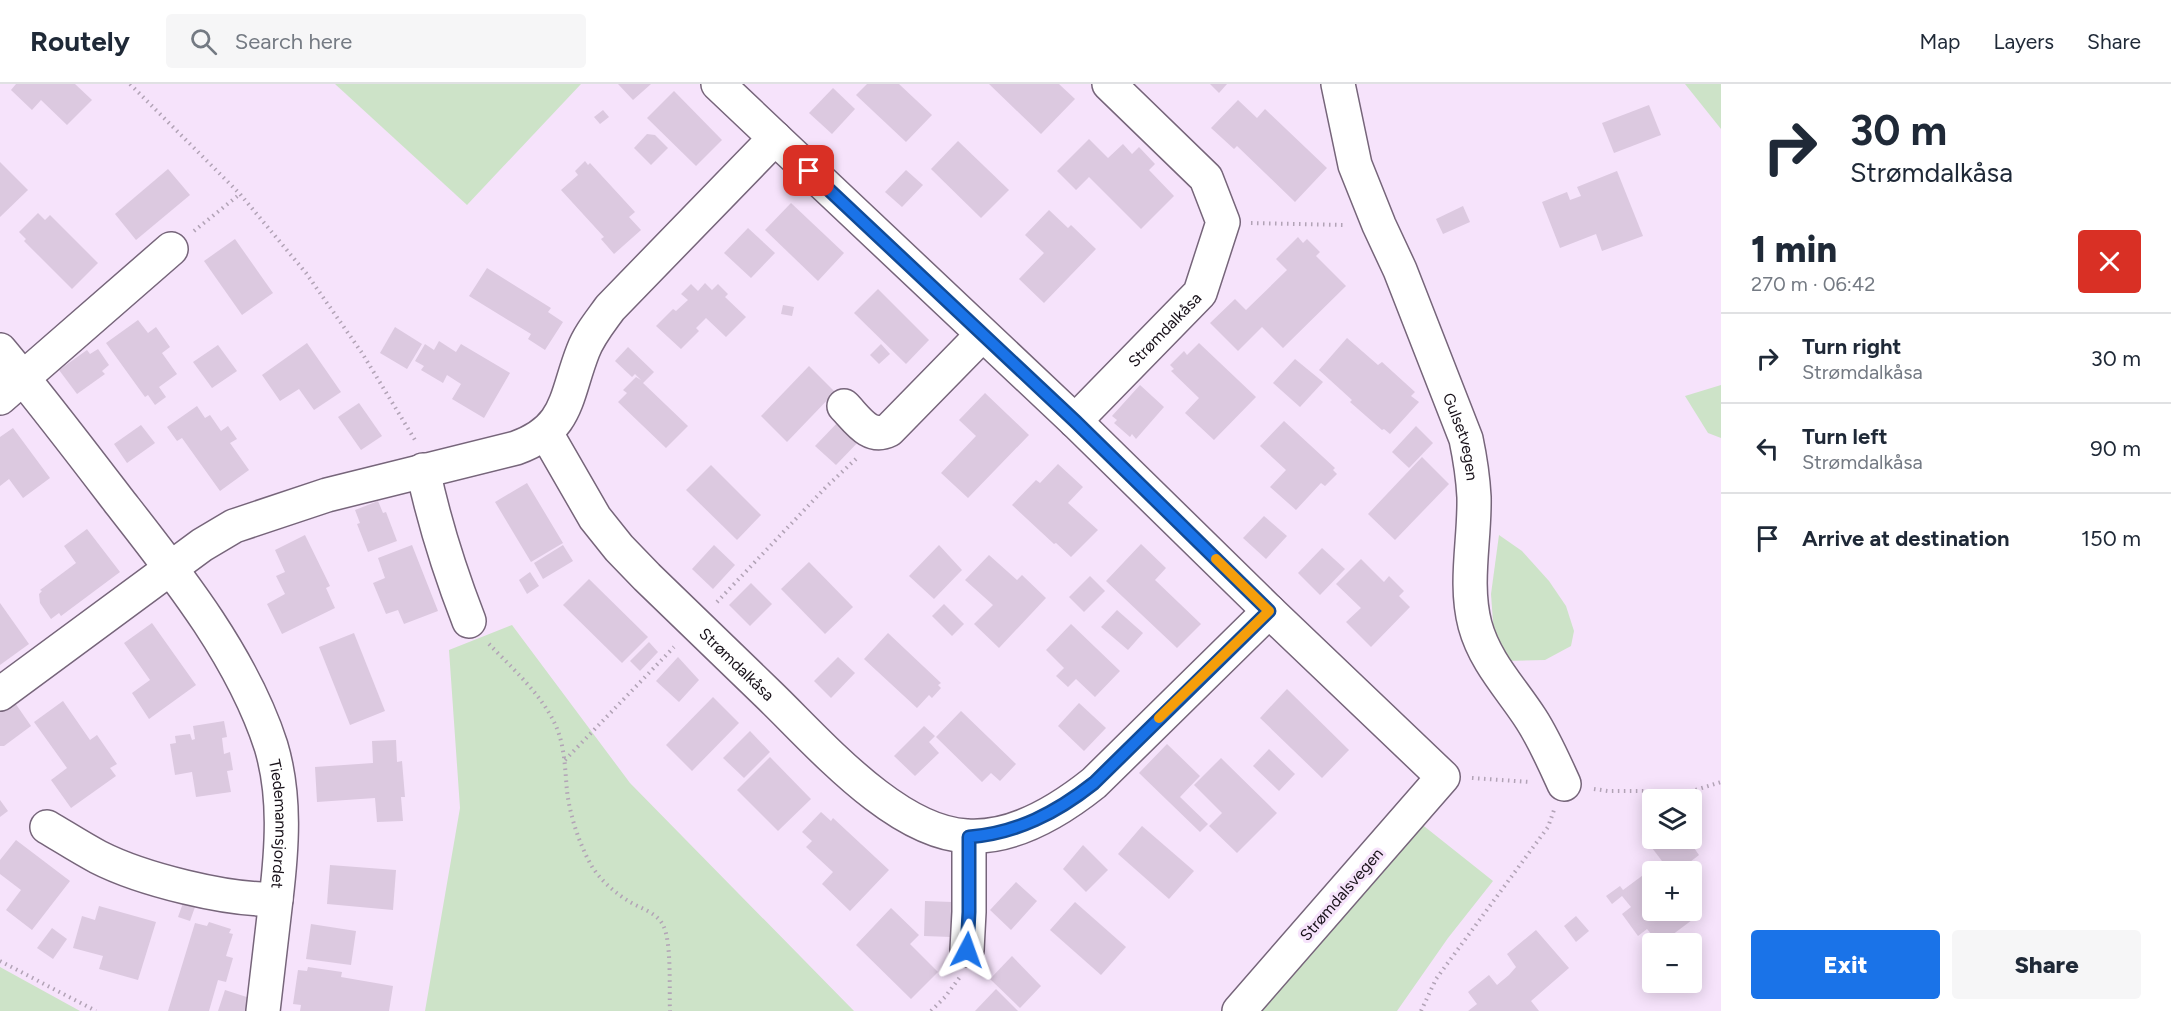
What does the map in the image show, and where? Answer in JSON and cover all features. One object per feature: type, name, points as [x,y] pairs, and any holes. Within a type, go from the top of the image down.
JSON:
[{"type":"street","points":[[718,84],[1075,421],[1269,611]]},
{"type":"street","points":[[1109,84],[1206,178],[1223,222]]},
{"type":"street","name":"Gulsetvegen","points":[[1338,84],[1355,165],[1400,270],[1466,438],[1474,498],[1470,601],[1475,625],[1484,649],[1503,682],[1531,719],[1564,784]]},
{"type":"street","points":[[0,694],[202,545],[234,526],[327,495],[516,448],[546,433],[560,417],[568,401],[583,350],[594,329],[610,308],[775,138]]},
{"type":"street","name":"Strømdalkåsa","points":[[1075,421],[1200,293],[1223,222]]},
{"type":"street","points":[[12,388],[171,249]]},
{"type":"street","points":[[844,406],[868,431],[882,434],[902,418],[982,335]]},
{"type":"street","name":"Tiedemannsjordet","points":[[0,350],[12,388],[171,568],[221,642],[244,682],[260,716],[271,748],[277,777],[282,852],[276,899],[258,900],[200,891],[144,874],[100,858],[47,827]]},
{"type":"street","name":"Strømdalkåsa","points":[[546,433],[596,518],[619,548],[860,783],[901,812],[933,830],[969,837],[1001,832],[1047,816],[1069,803],[1094,783],[1269,611]]},
{"type":"street","points":[[423,470],[431,508],[454,584],[469,621]]},
{"type":"street","name":"Strømdalsvegen","points":[[1239,1011],[1443,777],[1269,611]]},
{"type":"street","points":[[967,950],[969,837]]},
{"type":"street","points":[[263,1011],[276,899]]},
{"type":"path","points":[[130,84],[240,194],[306,273],[362,353],[413,436],[423,470]]},
{"type":"path","points":[[171,249],[240,194]]},
{"type":"path","points":[[1223,222],[1379,225]]},
{"type":"path","points":[[564,760],[826,487],[882,434]]},
{"type":"path","points":[[469,621],[545,707],[556,725],[564,760],[567,794],[573,823],[591,865],[605,883],[628,901],[654,914],[663,925],[668,938],[670,1011]]},
{"type":"path","points":[[1421,1011],[1436,979],[1548,827],[1564,784]]},
{"type":"path","points":[[931,1011],[958,982],[964,968],[967,950]]},
{"type":"path","points":[[0,961],[96,1011]]},
{"type":"green space","points":[[335,84],[581,84],[467,205]]},
{"type":"green space","points":[[1685,84],[1721,84],[1721,129]]},
{"type":"green space","points":[[1721,385],[1721,438],[1708,433],[1685,396]]},
{"type":"green space","points":[[1499,535],[1522,551],[1549,581],[1566,606],[1574,631],[1571,646],[1545,660],[1505,661],[1494,636],[1491,594]]},
{"type":"green space","points":[[512,625],[630,783],[854,1011],[425,1011],[460,808],[449,650]]},
{"type":"green space","points":[[1410,815],[1493,881],[1448,938],[1397,1011],[1241,1011]]},
{"type":"green space","points":[[0,967],[80,1011],[0,1011]]},
{"type":"building","points":[[16,84],[75,84],[92,100],[67,125],[41,100],[32,110],[11,90]]},
{"type":"building","points":[[618,84],[651,84],[633,100]]},
{"type":"building","points":[[867,84],[899,84],[932,115],[906,142],[856,95]]},
{"type":"building","points":[[989,84],[1059,84],[1075,99],[1041,134]]},
{"type":"building","points":[[1210,84],[1227,84],[1219,93]]},
{"type":"building","points":[[833,88],[855,109],[832,134],[809,113]]},
{"type":"building","points":[[674,91],[722,140],[696,166],[647,118]]},
{"type":"building","points":[[1238,100],[1257,118],[1265,109],[1327,168],[1295,202],[1237,146],[1234,149],[1211,128]]},
{"type":"building","points":[[1649,105],[1661,135],[1614,153],[1602,123]]},
{"type":"building","points":[[603,110],[609,117],[600,124],[594,117]]},
{"type":"building","points":[[647,134],[655,135],[668,148],[651,165],[634,148]]},
{"type":"building","points":[[1089,139],[1108,158],[1123,144],[1132,154],[1139,147],[1155,164],[1149,170],[1174,196],[1141,229],[1089,177],[1076,190],[1057,171]]},
{"type":"building","points":[[958,141],[1009,190],[981,218],[931,169]]},
{"type":"building","points":[[585,161],[588,165],[590,163],[635,212],[629,217],[641,230],[614,254],[601,239],[604,237],[561,190],[578,175],[575,171]]},
{"type":"building","points":[[0,162],[28,190],[0,217]]},
{"type":"building","points":[[168,169],[190,195],[136,240],[115,214]]},
{"type":"building","points":[[906,170],[923,185],[902,207],[885,192]]},
{"type":"building","points":[[1617,171],[1643,236],[1602,251],[1596,234],[1560,248],[1542,202],[1567,192],[1570,200],[1581,196],[1577,187]]},
{"type":"building","points":[[791,203],[844,253],[818,281],[765,230]]},
{"type":"building","points":[[1463,206],[1470,222],[1443,234],[1436,219]]},
{"type":"building","points":[[1049,210],[1068,228],[1071,225],[1096,249],[1044,303],[1019,279],[1044,253],[1025,235]]},
{"type":"building","points":[[38,213],[45,220],[50,215],[98,263],[72,289],[24,241],[26,239],[19,232]]},
{"type":"building","points":[[748,228],[775,253],[751,278],[724,253]]},
{"type":"building","points":[[1298,237],[1303,243],[1307,239],[1320,252],[1316,256],[1346,286],[1283,348],[1262,327],[1238,351],[1210,323],[1235,299],[1246,310],[1287,270],[1276,259]]},
{"type":"building","points":[[235,239],[273,293],[242,315],[204,261]]},
{"type":"building","points":[[487,268],[551,308],[548,312],[563,322],[545,350],[528,339],[531,334],[469,296]]},
{"type":"building","points":[[705,283],[712,290],[718,284],[728,294],[725,297],[746,317],[726,337],[706,318],[696,328],[699,331],[681,349],[656,326],[673,309],[676,311],[688,300],[681,294],[691,284],[698,291]]},
{"type":"building","points":[[878,289],[929,340],[906,364],[854,313]]},
{"type":"building","points":[[783,305],[794,307],[792,316],[781,314]]},
{"type":"building","points":[[138,320],[148,333],[156,327],[170,347],[162,353],[177,374],[159,387],[166,397],[155,405],[148,395],[145,397],[106,343]]},
{"type":"building","points":[[395,327],[422,344],[407,369],[380,353]]},
{"type":"building","points":[[1347,338],[1378,365],[1382,362],[1415,392],[1411,396],[1419,402],[1390,434],[1382,430],[1350,402],[1352,400],[1319,370]]},
{"type":"building","points":[[439,341],[456,352],[461,344],[510,373],[484,418],[452,399],[461,384],[447,375],[443,383],[421,370],[424,366],[415,361],[425,344],[434,350]]},
{"type":"building","points":[[307,343],[341,392],[314,410],[299,389],[280,401],[262,375]]},
{"type":"building","points":[[1199,343],[1256,397],[1214,440],[1185,413],[1199,398],[1171,371],[1174,369],[1170,365],[1184,351],[1187,355]]},
{"type":"building","points":[[881,344],[890,354],[879,364],[870,355]]},
{"type":"building","points":[[218,345],[237,371],[212,388],[193,362]]},
{"type":"building","points":[[628,347],[654,372],[643,383],[688,426],[666,448],[618,402],[627,393],[623,390],[636,377],[641,380],[635,374],[632,377],[615,361]]},
{"type":"building","points":[[98,349],[109,365],[102,371],[105,374],[77,394],[59,370],[87,350],[90,354]]},
{"type":"building","points":[[1295,359],[1323,382],[1300,407],[1273,383]]},
{"type":"building","points":[[809,366],[835,392],[787,442],[761,416]]},
{"type":"building","points":[[1140,385],[1164,407],[1136,439],[1132,434],[1130,437],[1114,423],[1117,420],[1112,416]]},
{"type":"building","points":[[985,393],[1029,435],[968,498],[941,473],[976,436],[959,420]]},
{"type":"building","points":[[359,403],[382,436],[361,450],[338,417]]},
{"type":"building","points":[[197,406],[205,418],[210,415],[221,431],[228,426],[237,439],[230,443],[249,470],[220,491],[182,438],[177,441],[167,427]]},
{"type":"building","points":[[840,420],[861,439],[836,465],[815,446]]},
{"type":"building","points":[[1284,421],[1335,468],[1333,470],[1337,474],[1325,486],[1321,483],[1296,510],[1270,487],[1286,470],[1260,446]]},
{"type":"building","points":[[141,425],[155,443],[127,463],[114,444]]},
{"type":"building","points":[[1416,426],[1433,443],[1409,468],[1392,452]]},
{"type":"building","points":[[13,428],[50,478],[23,498],[9,479],[0,486],[0,437]]},
{"type":"building","points":[[1422,457],[1449,484],[1395,540],[1368,514]]},
{"type":"building","points":[[1058,464],[1083,487],[1068,503],[1098,530],[1071,557],[1012,505],[1036,480],[1040,483]]},
{"type":"building","points":[[711,465],[761,515],[737,540],[686,490]]},
{"type":"building","points":[[527,483],[563,543],[531,562],[495,502]]},
{"type":"building","points":[[378,501],[383,513],[386,512],[397,541],[368,552],[357,524],[360,523],[355,510]]},
{"type":"building","points":[[1264,516],[1287,536],[1266,559],[1243,538]]},
{"type":"building","points":[[87,529],[120,572],[61,616],[59,613],[51,619],[40,603],[39,594],[42,591],[40,590],[76,563],[64,546]]},
{"type":"building","points":[[305,535],[330,586],[326,588],[335,608],[282,634],[267,604],[285,594],[276,576],[285,572],[275,550]]},
{"type":"building","points":[[1141,544],[1166,568],[1155,580],[1201,624],[1177,648],[1106,581]]},
{"type":"building","points":[[412,545],[438,611],[404,624],[398,610],[386,614],[373,583],[385,578],[378,558]]},
{"type":"building","points":[[563,545],[573,561],[543,579],[534,563]]},
{"type":"building","points":[[714,545],[735,565],[713,589],[692,569]]},
{"type":"building","points":[[939,545],[962,570],[934,599],[909,576]]},
{"type":"building","points":[[1322,548],[1345,569],[1320,595],[1298,573]]},
{"type":"building","points":[[989,555],[1017,580],[1022,575],[1046,598],[999,648],[974,624],[993,605],[965,580]]},
{"type":"building","points":[[1361,559],[1384,582],[1389,576],[1404,591],[1399,596],[1410,607],[1371,647],[1346,622],[1361,608],[1336,584]]},
{"type":"building","points":[[809,562],[853,607],[825,634],[781,589]]},
{"type":"building","points":[[530,572],[539,586],[527,594],[519,580]]},
{"type":"building","points":[[1090,576],[1105,591],[1084,612],[1069,597]]},
{"type":"building","points":[[589,579],[648,637],[622,663],[563,605]]},
{"type":"building","points":[[751,583],[772,604],[750,626],[729,605]]},
{"type":"building","points":[[0,603],[29,644],[0,665]]},
{"type":"building","points":[[944,604],[964,624],[952,636],[932,616]]},
{"type":"building","points":[[1117,610],[1143,633],[1128,650],[1101,627]]},
{"type":"building","points":[[152,623],[196,685],[149,719],[132,693],[150,680],[124,643]]},
{"type":"building","points":[[1071,624],[1120,671],[1095,697],[1076,679],[1068,687],[1056,676],[1064,668],[1046,650]]},
{"type":"building","points":[[354,633],[385,711],[350,725],[319,647]]},
{"type":"building","points":[[888,633],[941,683],[938,685],[941,688],[932,698],[929,695],[917,708],[864,659]]},
{"type":"building","points":[[649,642],[658,652],[640,671],[630,661]]},
{"type":"building","points":[[678,657],[699,680],[679,702],[656,681]]},
{"type":"building","points":[[838,657],[855,673],[831,698],[814,681]]},
{"type":"building","points":[[1287,689],[1349,750],[1322,778],[1260,718]]},
{"type":"building","points":[[713,697],[739,723],[692,771],[666,745]]},
{"type":"building","points":[[13,700],[31,726],[4,746],[0,746],[0,710]]},
{"type":"building","points":[[63,701],[90,740],[97,735],[117,764],[110,768],[116,776],[71,808],[51,780],[67,768],[34,722]]},
{"type":"building","points":[[1079,703],[1106,728],[1084,751],[1058,726]]},
{"type":"building","points":[[961,711],[1016,764],[1000,781],[991,773],[982,782],[936,737]]},
{"type":"building","points":[[224,721],[227,737],[222,738],[224,754],[230,752],[233,770],[227,771],[231,792],[196,797],[192,772],[175,775],[170,744],[176,743],[175,736],[190,734],[192,740],[195,739],[193,726]]},
{"type":"building","points":[[924,726],[935,736],[929,742],[939,753],[915,776],[894,756]]},
{"type":"building","points":[[750,731],[770,752],[744,778],[723,758]]},
{"type":"building","points":[[396,740],[397,762],[402,761],[405,797],[401,797],[403,821],[377,822],[375,798],[317,802],[315,767],[373,763],[372,741]]},
{"type":"building","points":[[1167,744],[1200,776],[1180,797],[1208,824],[1200,832],[1139,773]]},
{"type":"building","points":[[1269,749],[1295,774],[1279,791],[1253,766]]},
{"type":"building","points":[[770,757],[811,799],[778,831],[737,790]]},
{"type":"building","points":[[1221,758],[1277,813],[1237,853],[1209,826],[1222,813],[1194,785]]},
{"type":"building","points":[[0,800],[8,811],[0,817]]},
{"type":"building","points":[[821,812],[831,821],[833,818],[889,870],[850,911],[822,884],[833,872],[806,847],[812,841],[802,832]]},
{"type":"building","points":[[1142,826],[1194,871],[1169,899],[1118,854]]},
{"type":"building","points":[[16,840],[70,881],[32,930],[6,910],[21,890],[0,874],[0,860]]},
{"type":"building","points":[[1083,845],[1108,870],[1086,892],[1063,869]]},
{"type":"building","points":[[1653,849],[1695,849],[1699,855],[1691,861],[1662,861]]},
{"type":"building","points":[[330,865],[396,870],[393,910],[327,904]]},
{"type":"building","points":[[1642,876],[1642,921],[1691,921],[1675,933],[1650,933],[1647,929],[1638,936],[1622,914],[1631,907],[1622,896],[1612,904],[1606,896],[1620,886],[1623,890]]},
{"type":"building","points":[[1016,882],[1037,901],[1011,930],[990,910]]},
{"type":"building","points":[[925,901],[952,902],[951,937],[924,936]]},
{"type":"building","points":[[1075,902],[1126,947],[1101,975],[1050,930]]},
{"type":"building","points":[[183,903],[195,907],[190,921],[178,917]]},
{"type":"building","points":[[99,906],[156,922],[138,980],[99,969],[103,956],[73,948],[82,916],[95,920]]},
{"type":"building","points":[[891,908],[919,935],[910,944],[938,972],[911,999],[856,945]]},
{"type":"building","points":[[1576,916],[1589,931],[1576,942],[1564,926]]},
{"type":"building","points":[[209,922],[231,929],[229,933],[233,934],[226,956],[233,958],[226,982],[218,980],[209,1011],[168,1011],[195,923],[207,926]]},
{"type":"building","points":[[311,924],[356,931],[351,965],[306,959]]},
{"type":"building","points":[[52,928],[67,939],[53,959],[37,948]]},
{"type":"building","points":[[1536,930],[1569,968],[1531,1001],[1539,1011],[1468,1011],[1477,1004],[1468,992],[1489,975],[1497,985],[1509,975],[1516,967],[1507,954]]},
{"type":"building","points":[[1012,956],[1041,986],[1020,1008],[990,979]]},
{"type":"building","points":[[308,967],[342,972],[341,977],[393,986],[389,1011],[300,1011],[301,1005],[293,1004],[298,970],[307,971]]},
{"type":"building","points":[[996,989],[1018,1011],[975,1011]]},
{"type":"building","points":[[225,990],[259,1001],[255,1011],[218,1011]]},
{"type":"slow traffic","points":[[1159,718],[1269,611],[1216,559]]},
{"type":"route","points":[[809,171],[1075,421],[1269,611],[1190,686],[1094,783],[1069,803],[1047,816],[1021,826],[969,837],[967,950]]}]
